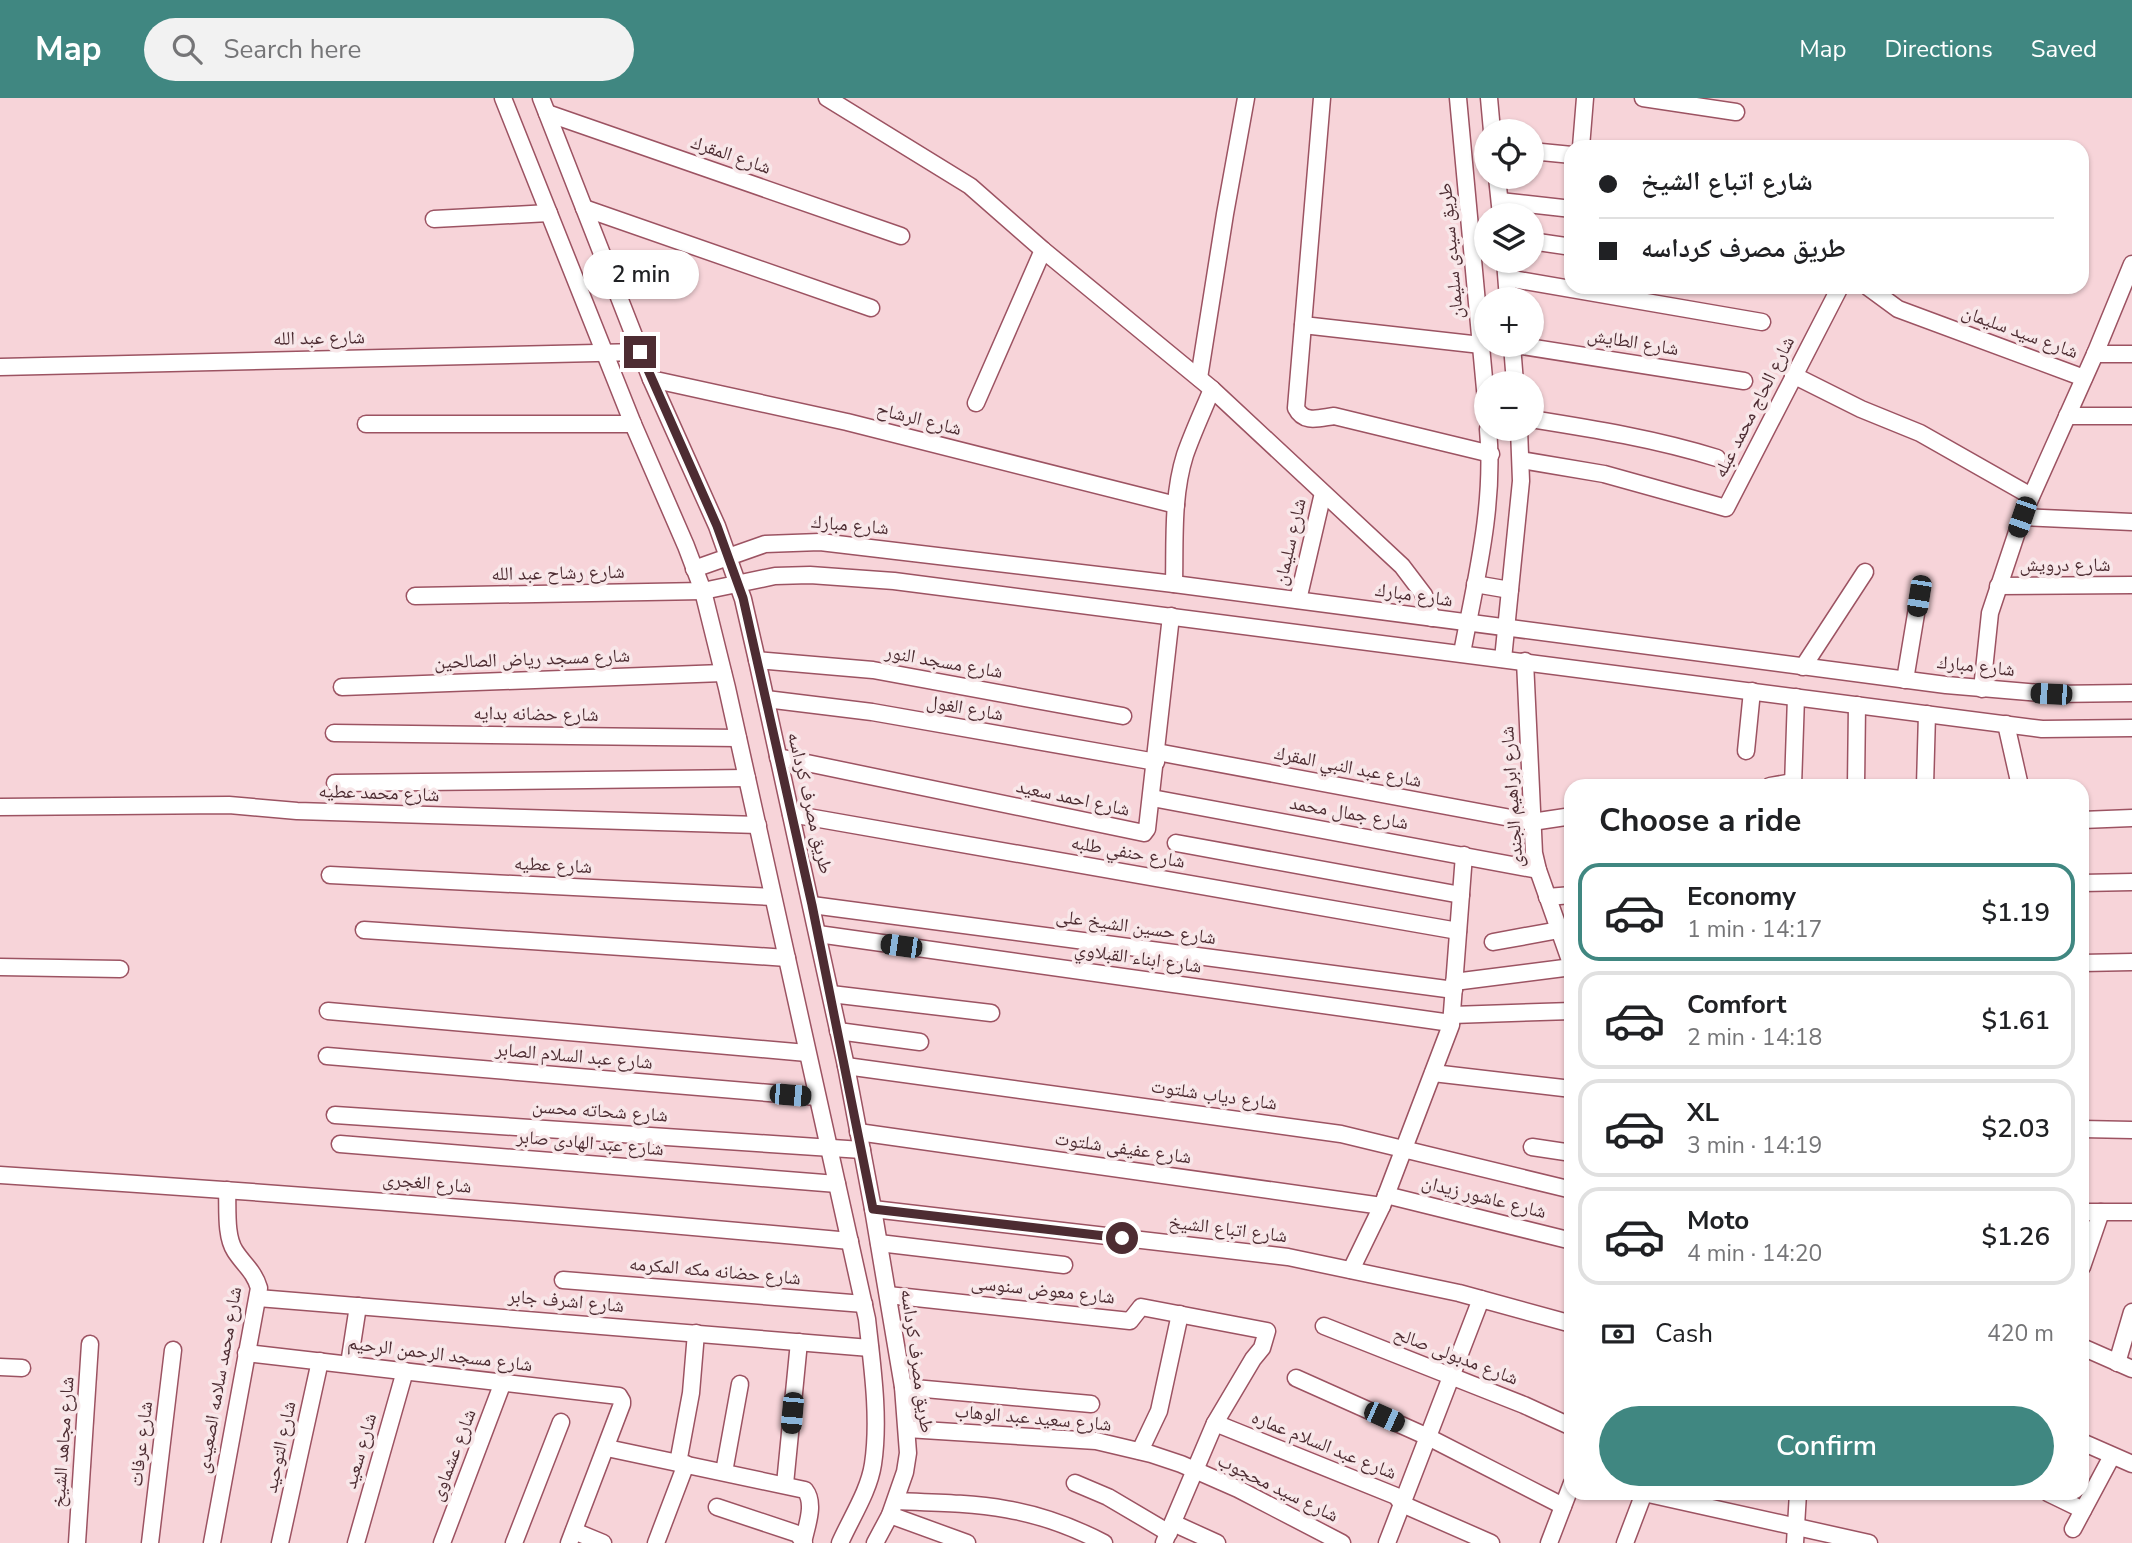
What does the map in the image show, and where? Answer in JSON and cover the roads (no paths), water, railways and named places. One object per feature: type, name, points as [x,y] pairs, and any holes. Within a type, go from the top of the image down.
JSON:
[{"type":"street","points":[[503,98],[703,591],[723,673],[864,1304],[874,1386],[873,1464],[840,1543]]},
{"type":"street","points":[[827,98],[970,186],[1043,250],[1212,389],[1402,566],[1424,595],[1432,618]]},
{"type":"street","points":[[1199,378],[1246,98]]},
{"type":"street","points":[[1322,98],[1296,408],[1301,416],[1310,419],[1334,416],[1491,454]]},
{"type":"street","name":"طريق سيدى سليمان","points":[[1458,98],[1476,287]]},
{"type":"street","points":[[1489,98],[1491,119]]},
{"type":"street","points":[[1582,140],[1585,98]]},
{"type":"street","points":[[1643,98],[1735,112]]},
{"type":"street","name":"طريق مصرف كرداسه","points":[[544,105],[651,379],[717,526],[738,583],[766,699],[846,1066],[903,1387],[908,1453],[902,1486],[875,1543]]},
{"type":"street","name":"شارع المقرك","points":[[544,105],[901,236]]},
{"type":"street","points":[[1544,152],[1564,154]]},
{"type":"street","points":[[583,208],[871,308]]},
{"type":"street","points":[[1544,209],[1564,209]]},
{"type":"street","points":[[434,219],[549,213]]},
{"type":"street","points":[[1544,243],[1564,246]]},
{"type":"street","points":[[976,403],[1043,250]]},
{"type":"street","name":"شارع سيد سليمان","points":[[1982,689],[1990,613],[2022,517],[2129,281],[2132,264]]},
{"type":"street","points":[[1506,273],[1507,287]]},
{"type":"street","points":[[1507,278],[1564,288]]},
{"type":"street","points":[[1600,294],[1762,322]]},
{"type":"street","name":"شارع الحاج محمد عبله","points":[[1521,460],[1604,474],[1726,508],[1835,294]]},
{"type":"street","name":"شارع سيد سليمان","points":[[1878,294],[1898,309],[2084,378]]},
{"type":"street","points":[[1303,325],[1474,344]]},
{"type":"street","name":"شارع الطايش","points":[[1544,350],[1744,381]]},
{"type":"street","name":"شارع عبد الله","points":[[0,367],[640,352]]},
{"type":"street","points":[[2095,354],[2132,355]]},
{"type":"street","points":[[1793,375],[1861,409],[1920,433],[2031,496]]},
{"type":"street","name":"شارع الرشاح","points":[[651,379],[847,422],[1176,505]]},
{"type":"street","points":[[1174,584],[1176,505],[1185,456],[1212,389]]},
{"type":"street","points":[[2067,416],[2132,416]]},
{"type":"street","points":[[1544,421],[1679,446],[1717,458]]},
{"type":"street","points":[[366,424],[633,424]]},
{"type":"street","points":[[1462,653],[1487,523],[1489,441]]},
{"type":"street","points":[[1503,659],[1521,481],[1520,441]]},
{"type":"street","name":"شارع سليمان","points":[[1298,600],[1323,493]]},
{"type":"street","points":[[2022,517],[2132,522]]},
{"type":"street","name":"شارع مبارك","points":[[694,569],[765,544],[820,541],[1982,689],[2051,694],[2132,692]]},
{"type":"street","points":[[1803,667],[1865,572]]},
{"type":"street","points":[[703,591],[775,576],[810,575],[894,581],[2006,724],[2072,730],[2132,728]]},
{"type":"street","points":[[1121,609],[1125,578]]},
{"type":"street","points":[[1475,584],[1510,590]]},
{"type":"street","name":"شارع درويش","points":[[1998,586],[2132,585]]},
{"type":"street","name":"شارع رشاح عبد الله","points":[[415,596],[703,591]]},
{"type":"street","points":[[1905,680],[1919,596]]},
{"type":"street","name":"شارع احمد سعيد","points":[[778,757],[1142,834],[1147,829],[1152,798],[1171,615]]},
{"type":"street","name":"شارع مسجد النور","points":[[757,660],[873,670],[1123,716]]},
{"type":"street","name":"شارع ابراهيم الجندى","points":[[1525,662],[1532,822],[1538,870],[1564,944]]},
{"type":"street","name":"شارع مسجد رياض الصالحين","points":[[342,687],[723,673]]},
{"type":"street","points":[[1746,751],[1752,691]]},
{"type":"street","points":[[1793,779],[1796,697]]},
{"type":"street","name":"شارع الغول","points":[[766,699],[872,712],[1156,757]]},
{"type":"street","points":[[1856,779],[1857,705]]},
{"type":"street","points":[[1924,779],[1927,714]]},
{"type":"street","points":[[2006,724],[2018,779]]},
{"type":"street","name":"شارع حضانه بدايه","points":[[334,733],[738,738]]},
{"type":"street","name":"شارع عبد النبي المقرك","points":[[1156,757],[1532,822],[1564,817]]},
{"type":"street","points":[[335,783],[747,778]]},
{"type":"street","name":"شارع جمال محمد","points":[[1152,798],[1538,870]]},
{"type":"street","name":"شارع محمد عطيه","points":[[0,807],[229,806],[297,811],[758,825]]},
{"type":"street","name":"شارع حنفي طلبه","points":[[791,814],[1458,930]]},
{"type":"street","points":[[2089,820],[2132,818]]},
{"type":"street","points":[[1175,843],[1461,894]]},
{"type":"street","points":[[1351,1270],[1384,1201],[1452,1019],[1464,855]]},
{"type":"street","name":"شارع عطيه","points":[[330,875],[774,897]]},
{"type":"street","points":[[2089,883],[2132,882]]},
{"type":"street","points":[[1547,897],[1564,896]]},
{"type":"street","name":"شارع حسين الشيخ على","points":[[812,905],[1454,986],[1564,967]]},
{"type":"street","points":[[363,930],[787,958]]},
{"type":"street","points":[[1493,942],[1559,930]]},
{"type":"street","name":"شارع ابناء القبلاوي","points":[[818,934],[1452,1019],[1564,1012]]},
{"type":"street","points":[[2089,963],[2132,962]]},
{"type":"street","points":[[0,967],[120,969]]},
{"type":"street","points":[[831,994],[991,1013]]},
{"type":"street","points":[[328,1011],[807,1053]]},
{"type":"street","points":[[838,1031],[920,1042]]},
{"type":"street","name":"شارع عبد السلام الصابر","points":[[327,1056],[817,1097]]},
{"type":"street","name":"شارع دياب شلتوت","points":[[846,1066],[1340,1134],[1564,1188]]},
{"type":"street","points":[[1433,1073],[1564,1088]]},
{"type":"street","name":"شارع شحاته محسن","points":[[335,1115],[862,1150]]},
{"type":"street","points":[[2089,1129],[2132,1130]]},
{"type":"street","name":"شارع عفيفى شلتوت","points":[[858,1132],[1384,1201]]},
{"type":"street","name":"شارع عبد الهادى صابر","points":[[340,1144],[837,1184]]},
{"type":"street","points":[[1532,1147],[1564,1152]]},
{"type":"street","name":"شارع الغجرى","points":[[0,1175],[227,1189],[850,1241]]},
{"type":"street","name":"شارع محمد سلامه الصعيدى","points":[[212,1543],[259,1289],[256,1277],[230,1242],[227,1189]]},
{"type":"street","name":"شارع عاشور زيدان","points":[[1384,1201],[1564,1239]]},
{"type":"street","name":"شارع اتباع الشيخ","points":[[873,1209],[1289,1257],[1481,1299],[1564,1322]]},
{"type":"street","points":[[2089,1212],[2132,1212]]},
{"type":"street","points":[[2089,1247],[2101,1212]]},
{"type":"street","points":[[879,1242],[1064,1265]]},
{"type":"street","name":"شارع حضانه مكه المكرمه","points":[[563,1280],[864,1304]]},
{"type":"street","name":"شارع معوض سنوسى","points":[[888,1295],[1130,1321],[1140,1307],[1267,1331],[1262,1348],[1215,1423]]},
{"type":"street","name":"شارع اشرف جابر","points":[[258,1298],[870,1349]]},
{"type":"street","points":[[1387,1543],[1481,1299]]},
{"type":"street","points":[[349,1364],[358,1306]]},
{"type":"street","points":[[2089,1350],[2125,1366],[2132,1312]]},
{"type":"street","points":[[1140,1451],[1159,1411],[1181,1314]]},
{"type":"street","name":"شارع مدبولى صالح","points":[[1324,1326],[1564,1423]]},
{"type":"street","points":[[657,1543],[682,1464],[696,1333]]},
{"type":"street","points":[[785,1484],[799,1342]]},
{"type":"street","name":"شارع مجاهد الشيخ","points":[[78,1543],[90,1344]]},
{"type":"street","name":"شارع عرفات","points":[[150,1543],[173,1350]]},
{"type":"street","name":"شارع مسجد الرحمن الرحيم","points":[[246,1353],[619,1396],[622,1404],[607,1448]]},
{"type":"street","name":"شارع التوحيد","points":[[281,1543],[320,1361]]},
{"type":"street","points":[[0,1367],[22,1368]]},
{"type":"street","name":"شارع سعيد","points":[[356,1543],[405,1371]]},
{"type":"street","points":[[1296,1378],[1428,1437],[1563,1506]]},
{"type":"street","name":"شارع عشماوى","points":[[442,1543],[503,1382]]},
{"type":"street","points":[[724,1472],[740,1384]]},
{"type":"street","points":[[903,1387],[1091,1404]]},
{"type":"street","points":[[514,1543],[561,1422]]},
{"type":"street","points":[[1169,1533],[1215,1423]]},
{"type":"street","name":"شارع عبد السلام عماره","points":[[1215,1423],[1396,1496],[1402,1504],[1492,1543]]},
{"type":"street","name":"شارع سعيد عبد الوهاب","points":[[906,1429],[1096,1441],[1140,1451],[1195,1470]]},
{"type":"street","points":[[2089,1445],[2132,1464]]},
{"type":"street","points":[[603,1543],[571,1537],[607,1448],[805,1490],[811,1503],[803,1542]]},
{"type":"street","points":[[2089,1499],[2112,1455]]},
{"type":"street","name":"شارع سيد محجوب","points":[[1195,1470],[1287,1513],[1342,1543]]},
{"type":"street","points":[[1075,1483],[1108,1497],[1169,1533],[1217,1543]]},
{"type":"street","points":[[1549,1543],[1565,1500]]},
{"type":"street","points":[[1625,1543],[1641,1500]]},
{"type":"street","points":[[1691,1500],[1795,1535],[1869,1543]]},
{"type":"street","points":[[1795,1535],[1798,1500]]},
{"type":"street","points":[[2062,1500],[2083,1510]]},
{"type":"street","points":[[2073,1529],[2088,1500]]},
{"type":"street","points":[[893,1508],[985,1505],[1013,1508],[1065,1524],[1104,1543]]},
{"type":"street","points":[[717,1507],[798,1534],[803,1542]]},
{"type":"street","points":[[893,1508],[967,1543]]}]
